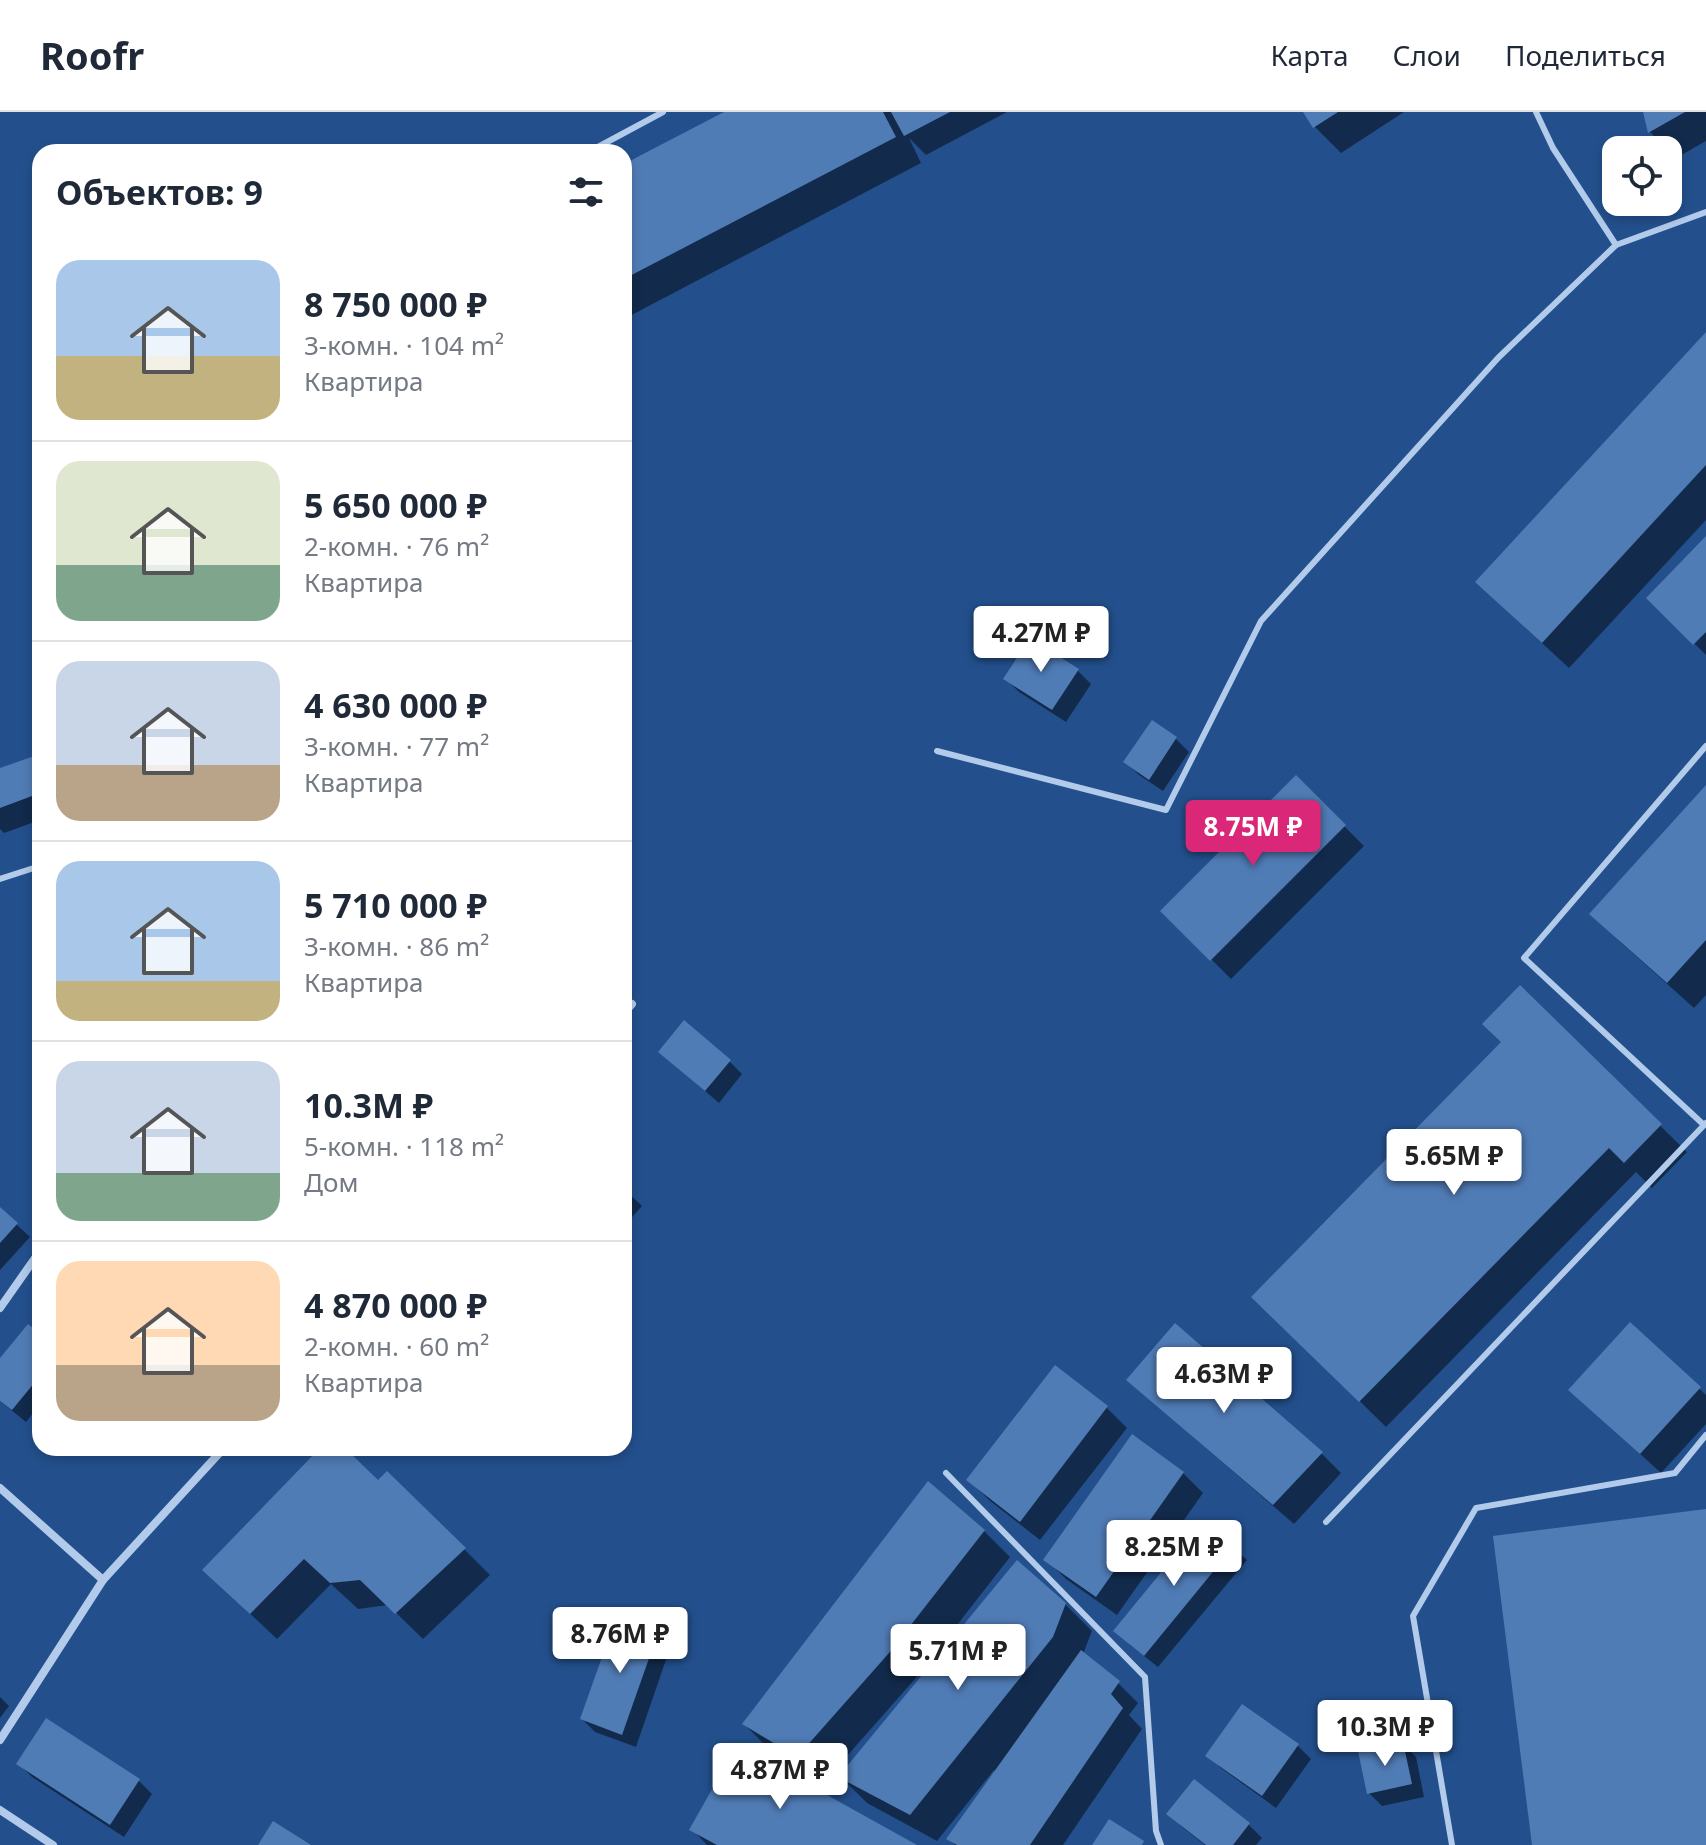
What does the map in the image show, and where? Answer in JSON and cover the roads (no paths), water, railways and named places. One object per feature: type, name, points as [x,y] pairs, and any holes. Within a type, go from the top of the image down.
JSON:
[{"type":"street","points":[[0,1308],[32,1262]]},
{"type":"street","points":[[0,1740],[103,1580],[217,1456]]},
{"type":"street","points":[[0,1488],[103,1580]]},
{"type":"street","points":[[0,1810],[53,1845]]},
{"type":"lane","points":[[603,144],[663,112]]},
{"type":"lane","points":[[1536,112],[1553,148],[1616,245]]},
{"type":"lane","points":[[937,751],[1166,810],[1261,621],[1498,358],[1616,245],[1706,212]]},
{"type":"lane","points":[[1326,1522],[1705,1124],[1524,958],[1706,746]]},
{"type":"lane","points":[[0,879],[32,869]]},
{"type":"lane","points":[[1452,1845],[1413,1616],[1476,1508],[1675,1473],[1706,1435]]},
{"type":"lane","points":[[946,1473],[1145,1677],[1156,1831],[1161,1845]]}]
